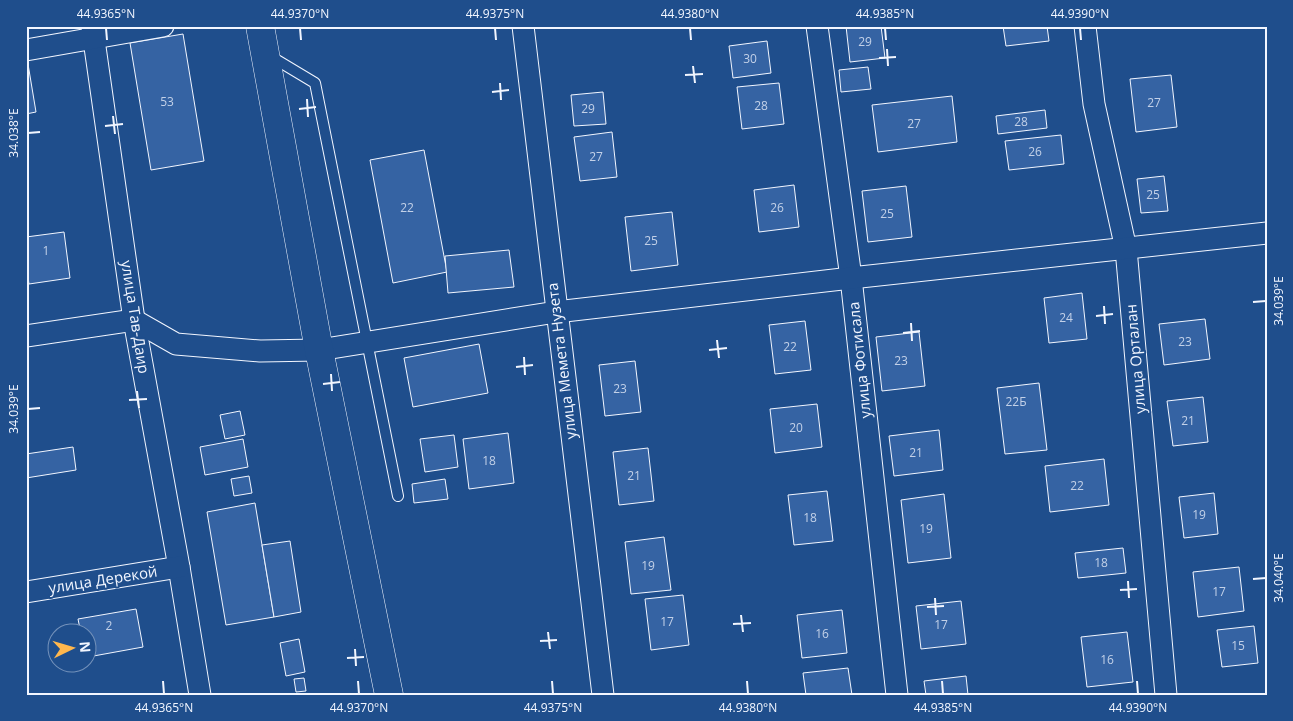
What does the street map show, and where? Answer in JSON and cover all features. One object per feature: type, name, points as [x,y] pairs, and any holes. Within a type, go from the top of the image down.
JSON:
[{"type":"main road","points":[[260,26],[319,350],[390,695]]},
{"type":"street","points":[[26,50],[92,33],[163,26]]},
{"type":"street","name":"улица Мемета Нузета","points":[[523,26],[603,695]]},
{"type":"street","name":"улица Фотисала","points":[[817,26],[850,278],[897,695]]},
{"type":"street","name":"улица Орталан","points":[[1085,26],[1094,104],[1126,248],[1166,695]]},
{"type":"street","name":"улица Тав-Даир","points":[[92,33],[134,320],[179,567],[200,695]]},
{"type":"street","points":[[26,336],[134,320],[176,344],[260,350],[319,350],[556,312],[1267,233]]},
{"type":"street","name":"улица Дерекой","points":[[26,592],[179,567]]},
{"type":"lane","points":[[265,54],[315,82],[398,496]]},
{"type":"building","points":[[846,26],[881,26],[885,58],[850,62]]},
{"type":"building","points":[[1003,26],[1047,26],[1049,41],[1006,46]]},
{"type":"building","points":[[183,34],[204,161],[151,170],[130,43]]},
{"type":"building","points":[[767,41],[771,73],[733,78],[729,46]]},
{"type":"building","points":[[26,64],[28,64],[36,112],[26,114]]},
{"type":"building","points":[[868,67],[871,89],[841,92],[839,70]]},
{"type":"building","points":[[1171,75],[1177,127],[1136,132],[1130,79]]},
{"type":"building","points":[[779,83],[784,124],[742,129],[737,87]]},
{"type":"building","points":[[603,92],[606,124],[574,126],[571,95]]},
{"type":"building","points":[[952,96],[957,142],[878,152],[872,105]]},
{"type":"building","points":[[1045,110],[1047,128],[998,134],[996,116]]},
{"type":"building","points":[[612,132],[617,177],[580,181],[574,137]]},
{"type":"building","points":[[1061,135],[1064,164],[1009,170],[1005,141]]},
{"type":"building","points":[[424,150],[447,272],[393,283],[370,160]]},
{"type":"building","points":[[1164,176],[1168,211],[1141,213],[1137,179]]},
{"type":"building","points":[[794,185],[799,227],[759,232],[754,190]]},
{"type":"building","points":[[906,186],[912,237],[868,242],[862,191]]},
{"type":"building","points":[[672,212],[678,265],[631,271],[625,217]]},
{"type":"building","points":[[64,232],[70,278],[29,284],[26,266],[26,237]]},
{"type":"building","points":[[509,250],[514,287],[448,293],[445,256]]},
{"type":"building","points":[[1082,293],[1087,339],[1049,343],[1044,298]]},
{"type":"building","points":[[1205,319],[1210,359],[1164,365],[1159,324]]},
{"type":"building","points":[[805,321],[811,370],[775,374],[769,325]]},
{"type":"building","points":[[919,332],[925,386],[882,391],[876,337]]},
{"type":"building","points":[[479,344],[488,393],[413,407],[404,358]]},
{"type":"building","points":[[635,361],[641,412],[605,416],[599,365]]},
{"type":"building","points":[[1039,383],[1047,450],[1005,454],[997,388]]},
{"type":"building","points":[[1203,397],[1208,442],[1173,446],[1167,401]]},
{"type":"building","points":[[817,404],[822,447],[775,453],[770,409]]},
{"type":"building","points":[[240,411],[245,435],[225,439],[220,415]]},
{"type":"building","points":[[939,430],[943,470],[894,476],[889,436]]},
{"type":"building","points":[[508,433],[514,483],[469,489],[463,439]]},
{"type":"building","points":[[454,435],[458,467],[425,472],[420,439]]},
{"type":"building","points":[[243,439],[248,467],[205,475],[200,447]]},
{"type":"building","points":[[73,447],[76,470],[26,478],[26,454]]},
{"type":"building","points":[[648,448],[654,501],[619,505],[613,452]]},
{"type":"building","points":[[1104,459],[1109,505],[1050,512],[1045,466]]},
{"type":"building","points":[[249,476],[252,493],[234,496],[231,479]]},
{"type":"building","points":[[445,479],[448,499],[414,503],[412,484]]},
{"type":"building","points":[[827,491],[833,541],[794,545],[788,495]]},
{"type":"building","points":[[1214,493],[1218,534],[1184,538],[1179,497]]},
{"type":"building","points":[[944,494],[951,558],[908,563],[901,500]]},
{"type":"building","points":[[255,503],[274,617],[226,625],[207,512]]},
{"type":"building","points":[[664,537],[671,590],[631,594],[625,542]]},
{"type":"building","points":[[290,541],[301,612],[274,617],[262,545]]},
{"type":"building","points":[[1123,548],[1126,573],[1078,578],[1075,553]]},
{"type":"building","points":[[1239,567],[1244,611],[1198,617],[1193,572]]},
{"type":"building","points":[[683,595],[689,645],[651,650],[645,599]]},
{"type":"building","points":[[961,601],[966,644],[921,649],[916,606]]},
{"type":"building","points":[[136,609],[143,647],[98,655],[98,624],[79,624],[78,619]]},
{"type":"building","points":[[842,610],[847,653],[802,658],[797,615]]},
{"type":"building","points":[[1254,626],[1258,663],[1222,667],[1217,630]]},
{"type":"building","points":[[1127,632],[1133,682],[1087,687],[1081,637]]},
{"type":"building","points":[[299,639],[305,672],[286,676],[280,643]]},
{"type":"building","points":[[848,668],[852,695],[806,695],[803,673]]},
{"type":"building","points":[[966,676],[968,695],[926,695],[924,681]]},
{"type":"building","points":[[304,678],[306,691],[296,692],[294,679]]}]
